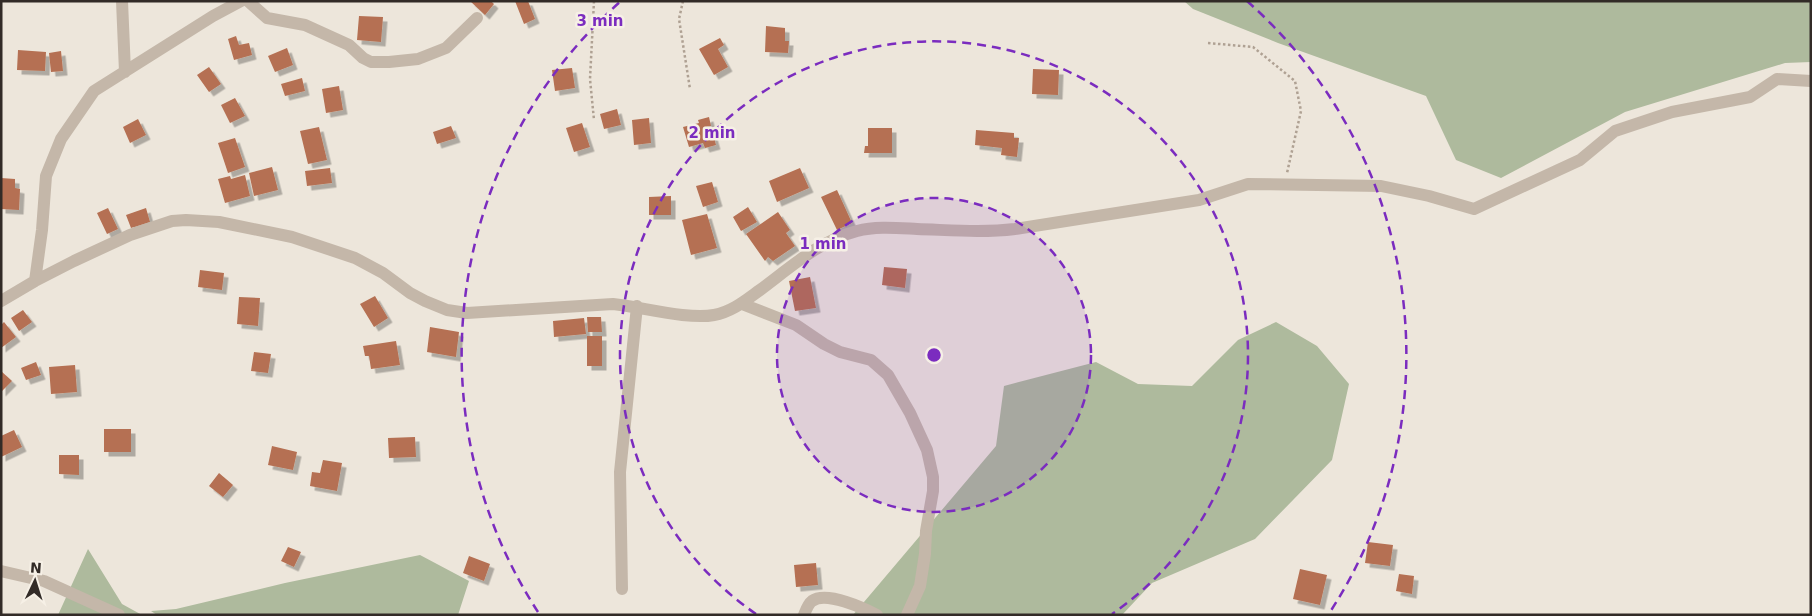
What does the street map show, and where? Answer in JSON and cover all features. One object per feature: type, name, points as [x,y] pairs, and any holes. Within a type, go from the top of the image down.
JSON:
[{"type":"street","points":[[122,1],[125,72]]},
{"type":"street","points":[[35,281],[42,230],[46,176],[60,139],[94,91],[213,16],[241,1]]},
{"type":"street","points":[[248,1],[267,18],[305,25],[349,45],[363,58],[371,62],[418,59],[446,48],[477,18]]},
{"type":"street","points":[[1,301],[35,281],[130,235],[172,221],[186,220],[219,222],[292,237],[355,258],[376,269],[410,293],[447,310],[467,313],[613,304],[699,316],[714,316],[742,304],[818,247],[840,236],[884,227],[993,232],[1199,200],[1248,184],[1381,186],[1429,196],[1474,209],[1580,160],[1615,131],[1672,112],[1750,97],[1777,79],[1811,81]]},
{"type":"street","points":[[742,304],[796,325],[824,344],[840,352],[871,360],[888,375],[910,412],[927,450],[933,478],[933,491],[926,531],[925,554],[920,586],[907,615]]},
{"type":"street","points":[[622,589],[620,472],[637,306]]},
{"type":"street","points":[[1,571],[44,581],[120,615]]},
{"type":"street","points":[[804,615],[810,602],[815,599],[826,598],[842,600],[877,615]]},
{"type":"path","points":[[594,1],[590,79],[594,120]]},
{"type":"path","points":[[683,1],[679,19],[690,88]]},
{"type":"path","points":[[1208,43],[1254,46],[1295,80],[1301,111],[1285,185]]},
{"type":"green space","points":[[1184,1],[1811,1],[1811,62],[1785,63],[1625,112],[1501,178],[1456,160],[1426,96],[1278,43],[1193,9]]},
{"type":"green space","points":[[1276,322],[1317,346],[1349,384],[1332,460],[1255,539],[1152,583],[1122,615],[853,615],[996,446],[1004,386],[1096,362],[1138,384],[1192,386],[1238,340]]},
{"type":"green space","points":[[88,549],[122,604],[142,615],[58,615]]},
{"type":"green space","points":[[420,555],[469,581],[458,615],[157,615],[151,611],[176,609],[285,583]]},
{"type":"building","points":[[470,1],[491,1],[494,4],[485,15]]},
{"type":"building","points":[[515,1],[528,1],[535,19],[524,24]]},
{"type":"building","points":[[359,16],[383,17],[381,42],[357,40]]},
{"type":"building","points":[[766,26],[785,28],[785,41],[789,41],[788,53],[765,52]]},
{"type":"building","points":[[236,36],[239,45],[249,43],[252,55],[234,60],[228,39]]},
{"type":"building","points":[[720,38],[724,45],[718,49],[728,67],[714,75],[699,49]]},
{"type":"building","points":[[287,48],[293,65],[275,72],[268,56]]},
{"type":"building","points":[[18,50],[46,52],[45,71],[17,70]]},
{"type":"building","points":[[61,51],[63,71],[51,72],[49,53]]},
{"type":"building","points":[[209,67],[221,84],[209,92],[197,75]]},
{"type":"building","points":[[572,68],[575,88],[555,91],[552,70]]},
{"type":"building","points":[[1033,69],[1059,70],[1058,95],[1032,94]]},
{"type":"building","points":[[302,78],[305,91],[285,96],[281,84]]},
{"type":"building","points":[[339,86],[343,110],[326,113],[322,89]]},
{"type":"building","points":[[235,98],[245,116],[230,123],[221,105]]},
{"type":"building","points":[[617,109],[621,125],[604,129],[600,114]]},
{"type":"building","points":[[709,117],[711,126],[706,127],[707,132],[712,131],[716,145],[705,148],[703,143],[689,147],[683,127],[699,123],[698,120]]},
{"type":"building","points":[[649,118],[651,143],[634,145],[632,120]]},
{"type":"building","points":[[138,119],[146,135],[130,143],[123,127]]},
{"type":"building","points":[[582,123],[590,147],[574,152],[566,128]]},
{"type":"building","points":[[451,126],[456,138],[437,144],[433,132]]},
{"type":"building","points":[[319,127],[327,160],[308,164],[300,131]]},
{"type":"building","points":[[868,128],[892,128],[892,153],[864,153],[865,146],[868,146]]},
{"type":"building","points":[[976,130],[1014,133],[1014,138],[1019,138],[1017,157],[1001,155],[1002,148],[975,145]]},
{"type":"building","points":[[235,138],[245,167],[228,173],[218,143]]},
{"type":"building","points":[[272,167],[278,190],[254,196],[249,173]]},
{"type":"building","points":[[330,168],[332,183],[307,186],[305,171]]},
{"type":"building","points":[[800,168],[809,188],[777,202],[769,181]]},
{"type":"building","points":[[245,175],[250,196],[225,203],[218,179],[230,176],[231,179]]},
{"type":"building","points":[[1,178],[15,179],[15,188],[20,189],[19,210],[1,209]]},
{"type":"building","points":[[712,182],[718,202],[703,207],[696,186]]},
{"type":"building","points":[[837,190],[852,223],[837,230],[821,197]]},
{"type":"building","points":[[671,196],[671,215],[649,215],[649,197]]},
{"type":"building","points":[[748,207],[757,222],[741,231],[733,217]]},
{"type":"building","points":[[108,208],[118,229],[107,234],[97,213]]},
{"type":"building","points":[[146,208],[150,222],[131,228],[126,215]]},
{"type":"building","points":[[778,212],[790,230],[786,233],[795,246],[773,261],[768,257],[765,261],[746,234]]},
{"type":"building","points":[[707,214],[717,248],[691,255],[682,220]]},
{"type":"building","points":[[884,267],[907,269],[905,288],[882,285]]},
{"type":"building","points":[[200,270],[224,273],[222,290],[198,287]]},
{"type":"building","points":[[810,277],[816,308],[795,311],[789,281]]},
{"type":"building","points":[[375,296],[388,318],[374,327],[360,304]]},
{"type":"building","points":[[239,297],[260,298],[258,326],[237,324]]},
{"type":"building","points":[[23,310],[32,322],[19,331],[11,318]]},
{"type":"building","points":[[587,317],[601,317],[602,332],[588,332]]},
{"type":"building","points":[[584,318],[586,334],[554,337],[553,321]]},
{"type":"building","points":[[4,322],[16,337],[1,348],[1,325]]},
{"type":"building","points":[[430,327],[459,332],[456,357],[427,352]]},
{"type":"building","points":[[587,336],[602,336],[602,366],[587,366]]},
{"type":"building","points":[[396,341],[400,365],[371,369],[369,356],[365,356],[363,346]]},
{"type":"building","points":[[254,352],[271,354],[268,373],[251,371]]},
{"type":"building","points":[[36,362],[41,375],[26,380],[21,368]]},
{"type":"building","points":[[75,365],[77,392],[51,394],[49,367]]},
{"type":"building","points":[[1,371],[12,381],[1,392]]},
{"type":"building","points":[[104,429],[131,429],[131,452],[104,452]]},
{"type":"building","points":[[14,430],[22,447],[1,457],[1,436]]},
{"type":"building","points":[[415,437],[416,457],[389,458],[388,438]]},
{"type":"building","points":[[272,446],[297,452],[293,470],[268,465]]},
{"type":"building","points":[[59,455],[79,455],[79,475],[59,474]]},
{"type":"building","points":[[323,460],[342,463],[337,491],[310,486],[312,472],[320,473]]},
{"type":"building","points":[[219,473],[233,485],[223,497],[209,486]]},
{"type":"building","points":[[1368,542],[1393,545],[1390,566],[1365,563]]},
{"type":"building","points":[[288,547],[301,552],[294,567],[281,561]]},
{"type":"building","points":[[469,556],[490,564],[484,581],[463,573]]},
{"type":"building","points":[[816,563],[818,585],[796,587],[794,565]]},
{"type":"building","points":[[1300,569],[1327,575],[1320,605],[1293,599]]},
{"type":"building","points":[[1399,574],[1414,576],[1412,594],[1396,591]]}]
